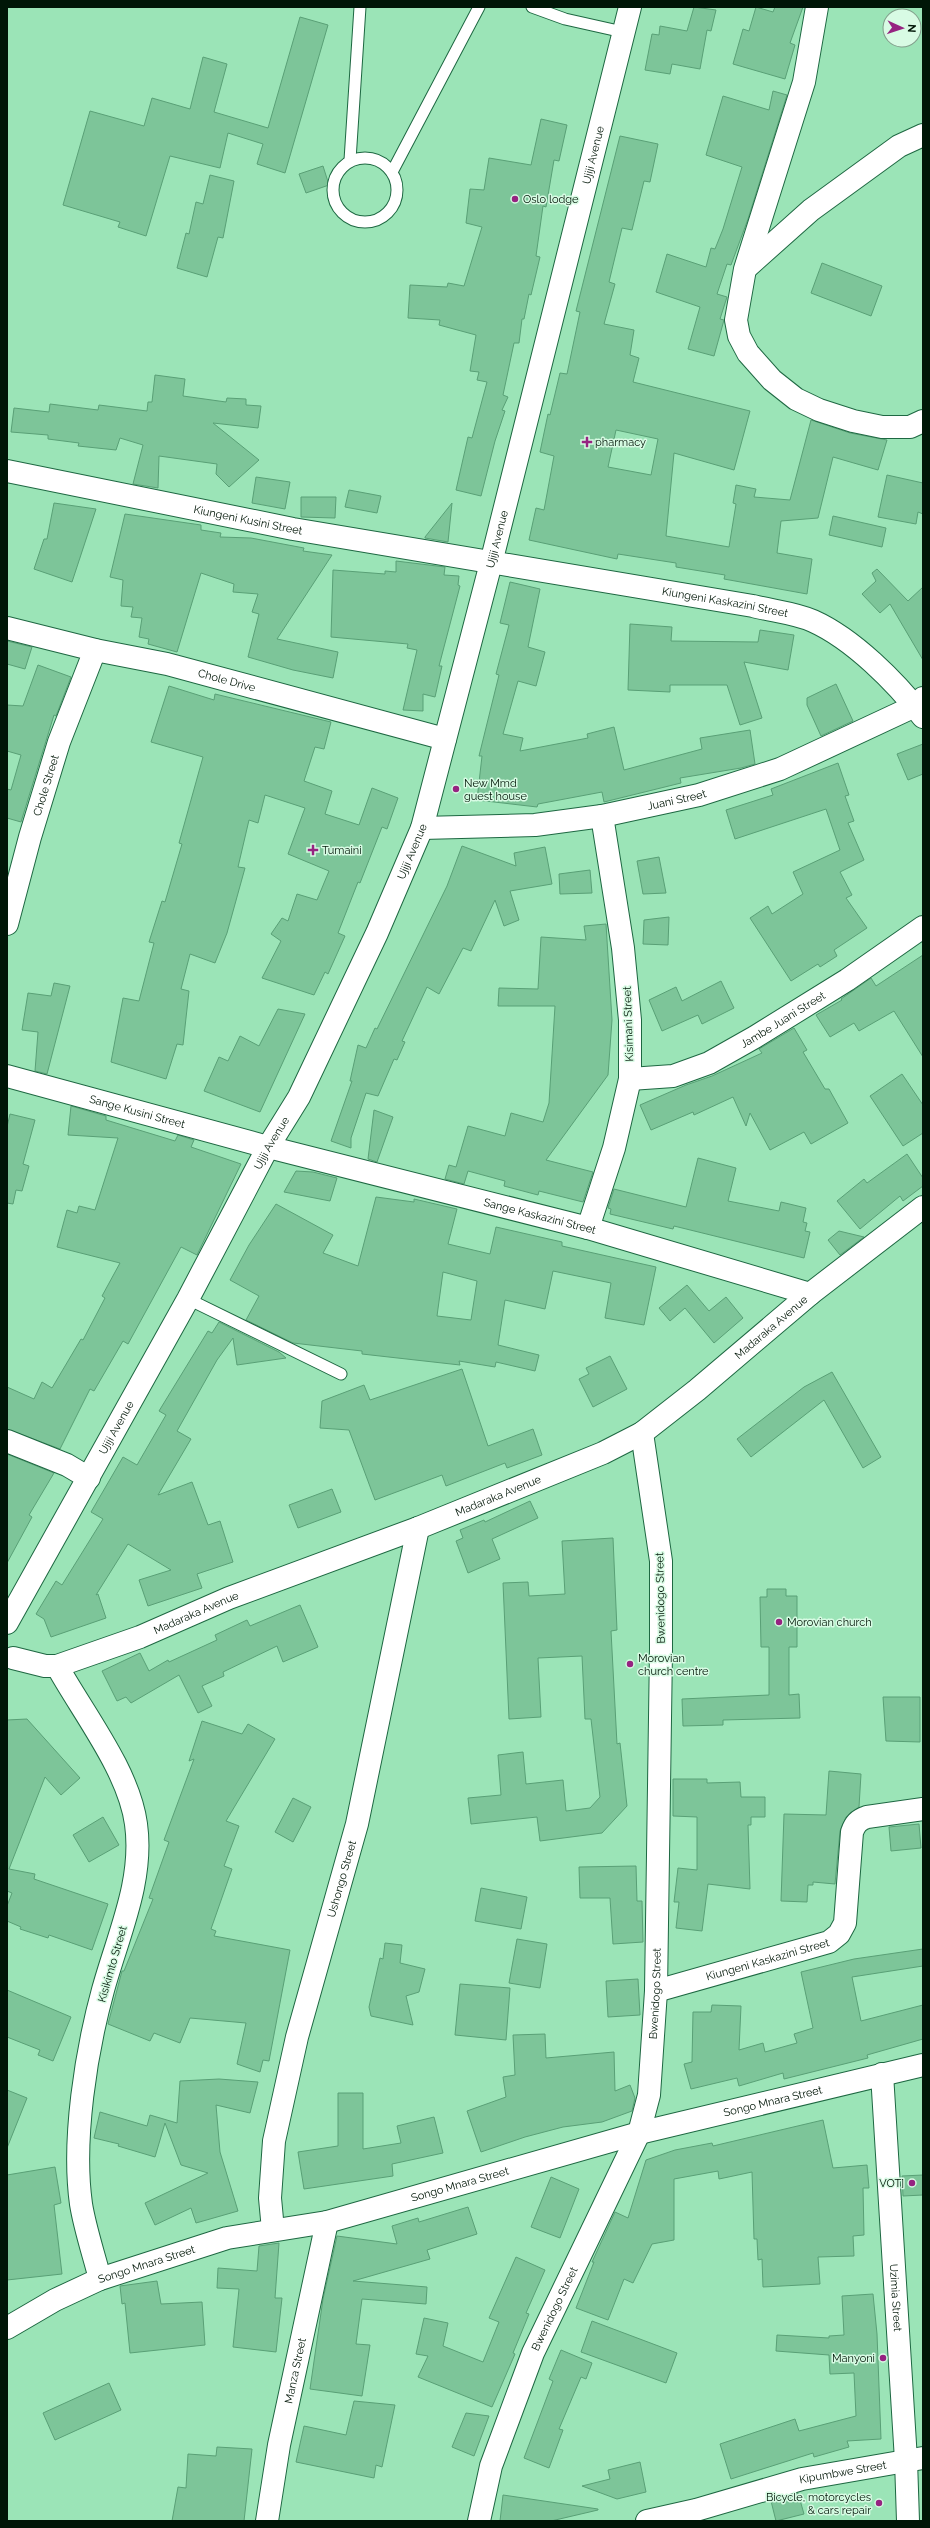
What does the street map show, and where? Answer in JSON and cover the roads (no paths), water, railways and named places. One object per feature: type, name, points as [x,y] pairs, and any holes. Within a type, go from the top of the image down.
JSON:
[{"type":"street","name":"Ujiji Avenue","points":[[7,1623],[188,1299],[268,1147],[299,1097],[345,1004],[422,828],[491,563],[630,7]]},
{"type":"street","points":[[817,7],[804,82],[745,269],[736,320],[739,336],[748,353],[772,380],[796,399],[819,410],[853,421],[882,427],[910,427],[923,420]]},
{"type":"street","points":[[745,269],[811,210],[899,146],[923,135]]},
{"type":"street","name":"Kiungeni Kusini Street","points":[[7,472],[293,529],[491,563]]},
{"type":"street","name":"Kiungeni Kaskazini Street","points":[[491,563],[753,606],[812,621],[842,638],[920,707]]},
{"type":"street","name":"Chole Drive","points":[[7,628],[95,650],[167,664],[445,739]]},
{"type":"street","name":"Chole Street","points":[[7,924],[30,837],[59,742],[95,650]]},
{"type":"street","name":"Juani Street","points":[[422,828],[535,826],[602,816],[700,795],[780,769],[920,707]]},
{"type":"street","name":"Kisimani Street","points":[[588,1228],[614,1148],[630,1079],[630,1020],[623,948],[602,816]]},
{"type":"street","name":"Jambe Juani Street","points":[[630,1079],[673,1076],[709,1063],[755,1037],[847,980],[923,927]]},
{"type":"street","name":"Sange Kusini Street","points":[[7,1076],[268,1147]]},
{"type":"street","name":"Sange Kaskazini Street","points":[[268,1147],[588,1228],[810,1294]]},
{"type":"street","name":"Madaraka Avenue","points":[[9,1656],[45,1666],[57,1666],[140,1637],[229,1598],[418,1528],[603,1453],[642,1433],[697,1390],[810,1294],[923,1207]]},
{"type":"street","name":"Bwenidogo Street","points":[[479,2521],[491,2466],[533,2353],[639,2133],[649,2095],[656,1991],[661,1561],[642,1433]]},
{"type":"street","points":[[7,1441],[67,1466],[89,1478]]},
{"type":"street","name":"Ushongo Street","points":[[273,2230],[270,2198],[274,2140],[297,2037],[357,1824],[418,1528]]},
{"type":"street","name":"Kisikimto Street","points":[[57,1666],[107,1748],[126,1788],[137,1830],[139,1861],[130,1901],[103,1990],[90,2050],[82,2108],[79,2176],[82,2205],[100,2279]]},
{"type":"street","name":"Kiungeni Kaskazini Street","points":[[656,1991],[829,1942],[839,1934],[845,1923],[852,1832],[855,1825],[860,1819],[867,1816],[923,1809]]},
{"type":"street","name":"Songo Mnara Street","points":[[7,2328],[55,2300],[100,2279],[227,2238],[327,2222],[639,2133],[923,2065]]},
{"type":"street","name":"Uzimia Street","points":[[882,2074],[915,2459],[908,2521]]},
{"type":"street","name":"Manza Street","points":[[267,2521],[279,2445],[327,2222]]},
{"type":"street","name":"Kipumbwe Street","points":[[647,2521],[696,2516],[802,2480],[915,2459]]},
{"type":"lane","points":[[350,160],[360,7]]},
{"type":"lane","points":[[392,172],[479,7]]},
{"type":"lane","points":[[532,7],[565,19],[623,32]]},
{"type":"lane","points":[[362,157],[375,158],[386,164],[392,172],[397,187],[396,200],[390,211],[380,219],[367,222],[355,221],[344,215],[336,205],[332,192],[334,180],[340,168],[350,160],[362,157]]},
{"type":"lane","points":[[188,1299],[341,1374]]},
{"type":"place","name":"Oslo lodge","points":[[515,199]]},
{"type":"place","name":"pharmacy","points":[[587,442]]},
{"type":"place","name":"New Mmd guest house","points":[[456,789]]},
{"type":"place","name":"Tumaini","points":[[313,850]]},
{"type":"place","name":"Morovian church","points":[[779,1622]]},
{"type":"place","name":"Morovian church centre","points":[[630,1664]]},
{"type":"place","name":"VOT]","points":[[912,2183]]},
{"type":"place","name":"Manyoni","points":[[883,2358]]},
{"type":"place","name":"Bicycle, motorcycles & cars repair","points":[[879,2503]]}]
